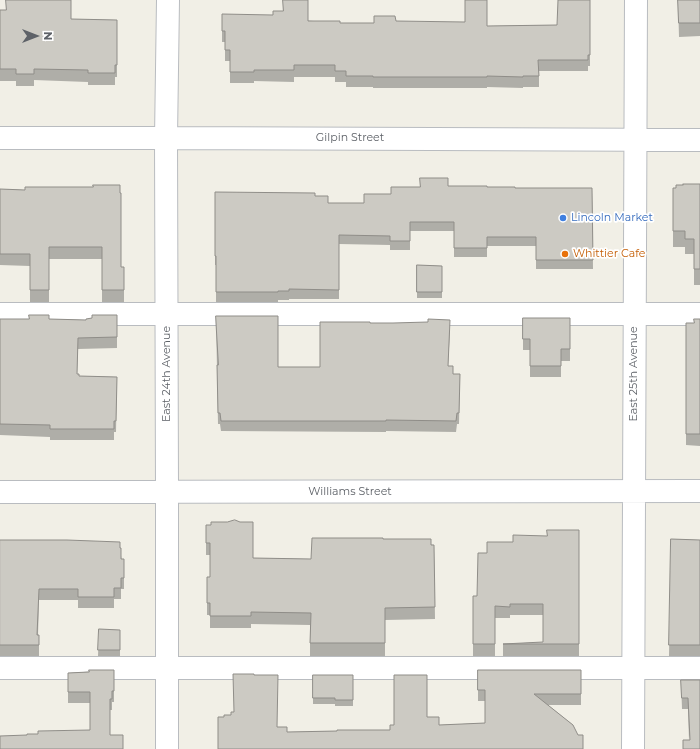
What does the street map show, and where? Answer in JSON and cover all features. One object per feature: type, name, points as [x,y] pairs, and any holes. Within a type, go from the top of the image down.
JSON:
[{"type":"street","name":"East 24th Avenue","points":[[167,749],[168,492],[166,138],[168,0]]},
{"type":"street","name":"East 25th Avenue","points":[[633,749],[636,0]]},
{"type":"street","name":"Gilpin Street","points":[[0,138],[700,140]]},
{"type":"street","points":[[0,314],[700,314]]},
{"type":"street","name":"Williams Street","points":[[0,492],[700,491]]},
{"type":"street","points":[[0,668],[700,668]]},
{"type":"building","points":[[6,0],[71,0],[71,19],[117,20],[117,65],[115,65],[115,73],[88,73],[88,70],[34,69],[34,74],[16,74],[16,69],[0,69],[0,10],[6,10]]},
{"type":"building","points":[[283,0],[308,0],[308,21],[374,23],[374,16],[395,16],[396,21],[465,22],[465,0],[487,0],[487,26],[557,25],[558,0],[590,0],[590,55],[588,55],[588,60],[538,60],[539,76],[523,77],[346,76],[346,71],[335,71],[335,65],[294,65],[294,70],[254,70],[254,72],[230,72],[230,50],[225,50],[225,31],[222,31],[222,14],[273,15],[273,11],[283,11]]},
{"type":"building","points":[[678,0],[700,0],[700,23],[679,23]]},
{"type":"building","points":[[420,178],[448,178],[448,186],[592,188],[593,260],[536,260],[536,237],[487,237],[487,248],[454,248],[454,222],[410,222],[410,241],[390,241],[390,236],[339,235],[339,290],[289,289],[289,291],[278,292],[216,292],[215,192],[315,193],[315,196],[328,196],[328,203],[364,203],[364,194],[391,194],[391,187],[420,187]]},
{"type":"building","points":[[700,184],[700,269],[694,269],[694,239],[685,239],[685,231],[673,231],[673,188],[676,188],[676,185]]},
{"type":"building","points":[[93,185],[120,185],[121,267],[124,267],[124,290],[102,290],[102,247],[49,247],[49,290],[30,290],[30,254],[0,254],[0,189],[25,190],[25,187],[93,187]]},
{"type":"building","points":[[417,265],[442,266],[442,292],[417,292]]},
{"type":"building","points":[[29,315],[49,315],[49,319],[86,320],[92,318],[92,315],[117,315],[117,337],[78,338],[77,374],[79,374],[79,376],[117,377],[116,421],[114,421],[114,429],[50,429],[50,425],[0,424],[0,319],[29,319]]},
{"type":"building","points":[[216,316],[278,316],[278,367],[320,367],[320,322],[393,323],[428,322],[428,319],[450,320],[448,366],[453,366],[453,374],[460,374],[459,413],[457,413],[456,421],[221,421],[220,413],[218,413]]},
{"type":"building","points":[[523,318],[570,318],[570,349],[561,349],[561,366],[530,366],[530,339],[523,339]]},
{"type":"building","points":[[694,319],[700,319],[700,434],[686,434],[686,323],[694,323]]},
{"type":"building","points":[[235,520],[240,522],[253,522],[253,558],[311,559],[312,538],[431,539],[431,545],[434,545],[435,607],[385,608],[385,643],[310,643],[311,613],[251,612],[251,616],[210,616],[210,603],[207,603],[207,577],[210,577],[210,543],[206,543],[206,525],[211,525],[211,522],[227,522]]},
{"type":"building","points":[[547,530],[579,530],[579,644],[503,644],[543,642],[543,604],[510,604],[510,607],[495,606],[495,644],[473,644],[473,596],[477,596],[478,553],[487,553],[487,542],[513,542],[513,535],[547,536]]},
{"type":"building","points":[[671,539],[700,540],[700,645],[669,645]]},
{"type":"building","points":[[0,540],[120,542],[121,559],[124,559],[124,578],[121,578],[121,588],[114,588],[114,597],[78,597],[78,589],[39,589],[37,635],[39,635],[39,645],[0,645]]},
{"type":"building","points":[[99,629],[120,630],[120,650],[98,650]]},
{"type":"building","points":[[89,670],[114,670],[114,691],[112,691],[112,699],[110,699],[110,735],[123,735],[123,749],[0,749],[0,736],[38,734],[38,731],[90,730],[90,692],[68,692],[68,673],[89,672]]},
{"type":"building","points":[[478,670],[581,670],[581,694],[534,694],[573,725],[578,735],[583,735],[583,749],[218,749],[218,717],[231,715],[231,712],[234,712],[233,674],[278,675],[277,727],[287,727],[287,732],[390,730],[390,725],[394,725],[394,675],[427,675],[427,717],[439,717],[439,725],[485,723],[485,690],[478,690]]},
{"type":"building","points":[[313,675],[353,675],[353,700],[313,698]]},
{"type":"building","points":[[681,680],[700,680],[700,749],[683,749],[683,740],[690,740],[688,698],[682,698]]},
{"type":"place","name":"Lincoln Market","points":[[563,218]]},
{"type":"place","name":"Whittier Cafe","points":[[565,254]]}]
